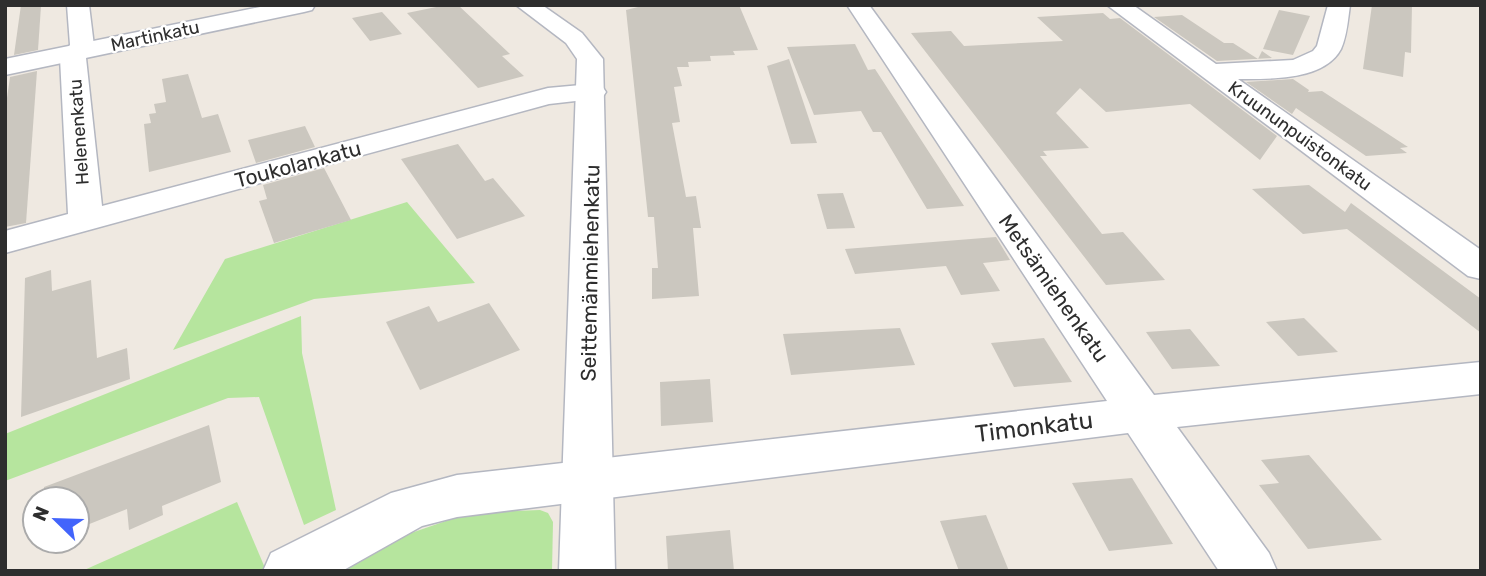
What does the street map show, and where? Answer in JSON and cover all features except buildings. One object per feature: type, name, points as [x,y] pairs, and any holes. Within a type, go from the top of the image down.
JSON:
[{"type":"street","name":"Helenenkatu","points":[[78,5],[82,46],[73,58],[86,221]]},
{"type":"street","name":"Martinkatu","points":[[5,67],[304,5]]},
{"type":"street","name":"Seittemänmiehenkatu","points":[[527,5],[584,48],[590,59],[592,92],[587,571]]},
{"type":"street","name":"Metsämiehenkatu","points":[[858,5],[1250,571]]},
{"type":"street","name":"Kruununpuistonkatu","points":[[1118,5],[1481,268]]},
{"type":"street","points":[[1212,72],[1284,69],[1318,61],[1329,49],[1339,5]]},
{"type":"street","name":"Toukolankatu","points":[[5,242],[548,96],[592,92]]},
{"type":"street","name":"Timonkatu","points":[[290,571],[409,508],[457,496],[1142,414],[1481,378]]},
{"type":"green space","points":[[407,202],[475,283],[314,299],[173,350],[225,259]]},
{"type":"green space","points":[[301,316],[302,353],[336,510],[304,525],[259,397],[228,398],[5,481],[5,434]]},
{"type":"green space","points":[[237,502],[265,568],[259,571],[82,571]]},
{"type":"green space","points":[[540,510],[548,513],[553,522],[552,571],[329,571],[388,541],[469,513]]}]
